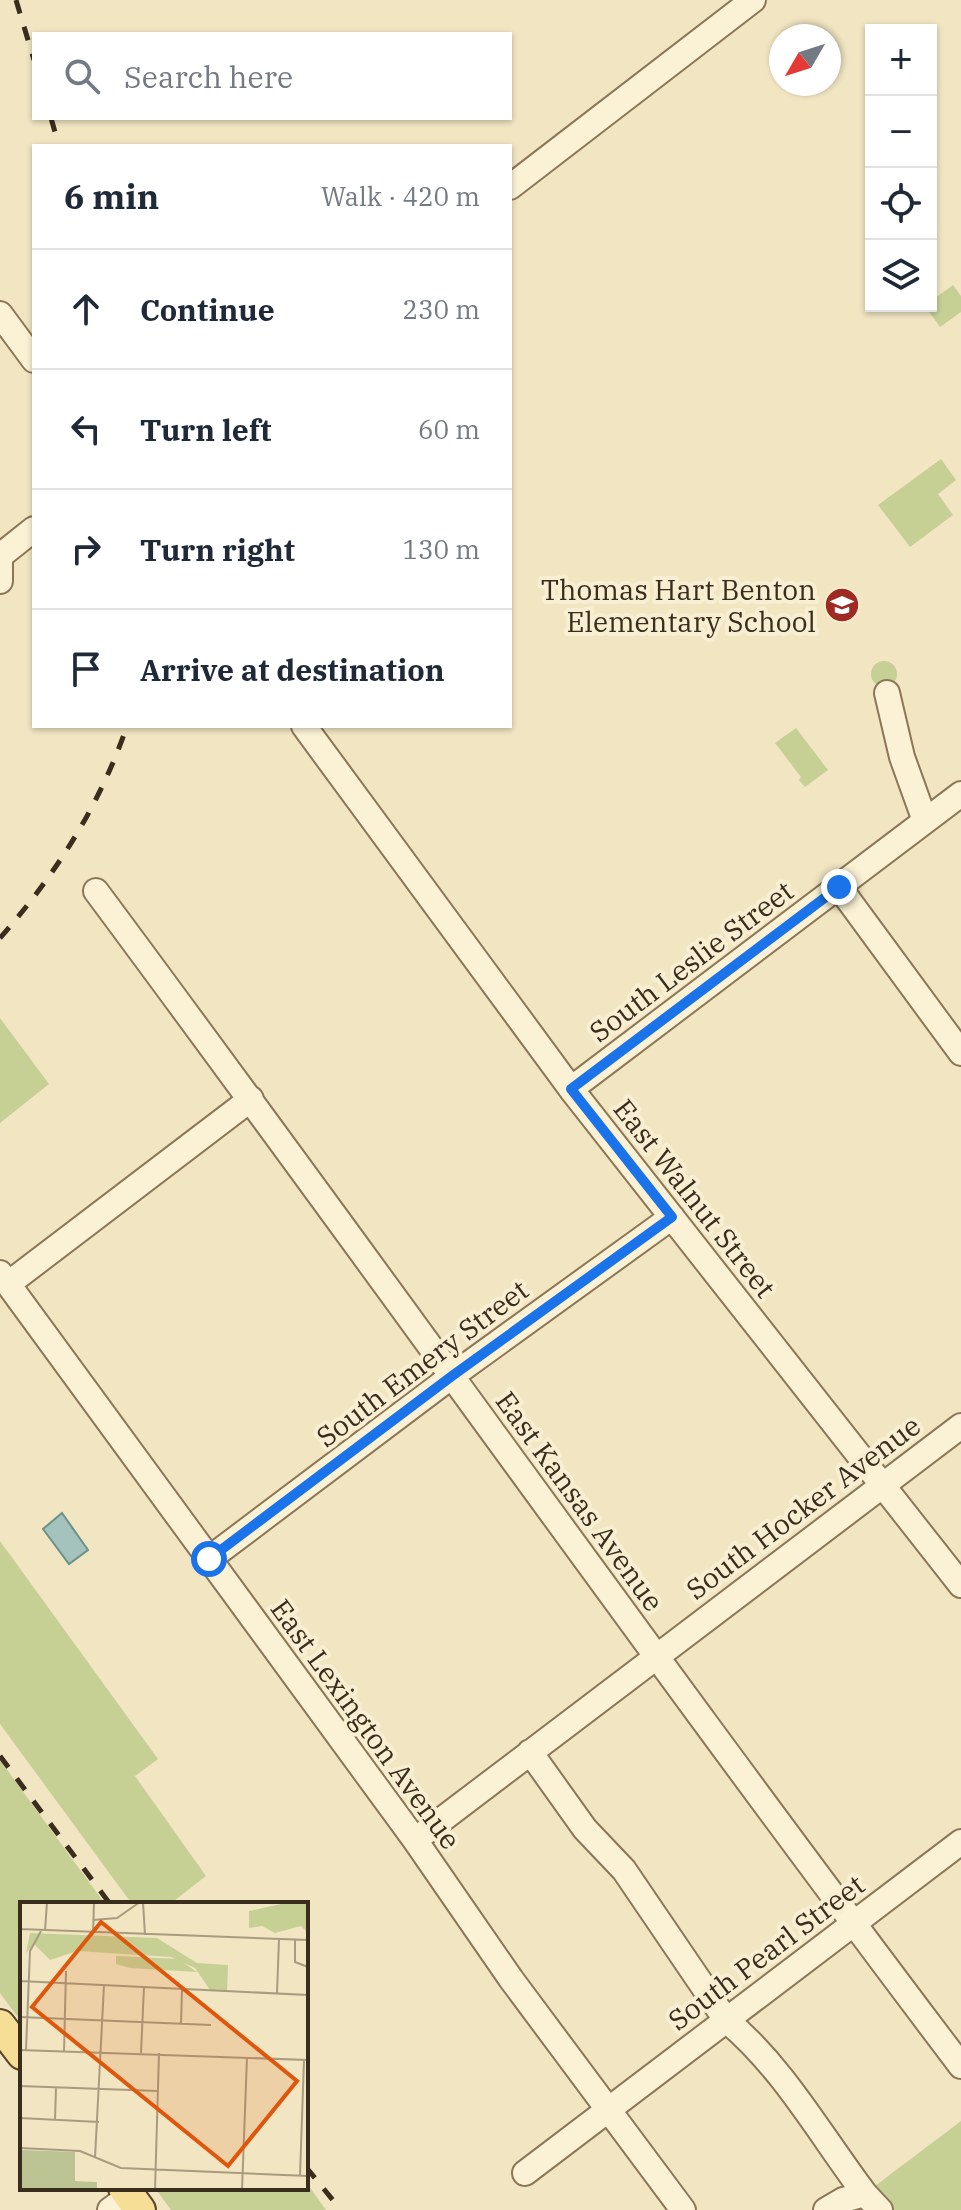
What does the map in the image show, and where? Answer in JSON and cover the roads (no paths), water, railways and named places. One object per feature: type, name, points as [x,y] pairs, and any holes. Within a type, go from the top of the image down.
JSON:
[{"type":"main road","points":[[0,2025],[20,2051]]},
{"type":"street","points":[[512,185],[753,0]]},
{"type":"street","points":[[0,314],[32,357]]},
{"type":"street","points":[[0,581],[0,558],[32,531]]},
{"type":"street","points":[[887,693],[902,757],[925,821]]},
{"type":"street","name":"East Walnut Street","points":[[305,728],[571,1089],[961,1585]]},
{"type":"street","name":"South Leslie Street","points":[[571,1089],[961,794]]},
{"type":"street","points":[[839,887],[961,1053]]},
{"type":"street","name":"East Kansas Avenue","points":[[96,891],[656,1657],[961,2066]]},
{"type":"street","points":[[4,1279],[251,1099]]},
{"type":"street","name":"South Emery Street","points":[[209,1559],[452,1376],[672,1217]]},
{"type":"street","name":"East Lexington Avenue","points":[[4,1279],[415,1840],[511,1979],[683,2210]]},
{"type":"street","name":"South Hocker Avenue","points":[[415,1840],[961,1426]]},
{"type":"street","points":[[530,1752],[585,1829],[624,1870],[726,2020],[745,2036],[798,2100],[872,2202]]},
{"type":"street","name":"South Pearl Street","points":[[525,2173],[961,1842]]},
{"type":"street","points":[[826,2210],[843,2200],[872,2202]]},
{"type":"water","points":[[62,1513],[88,1550],[69,1564],[43,1529]]},
{"type":"railway","points":[[16,0],[32,53]]},
{"type":"railway","points":[[52,120],[58,144]]},
{"type":"railway","points":[[0,938],[40,889],[74,838],[103,784],[126,728]]},
{"type":"railway","points":[[0,1756],[109,1902]]},
{"type":"railway","points":[[308,2169],[341,2210]]},
{"type":"place","name":"Thomas Hart Benton Elementary School","points":[[842,605]]}]
